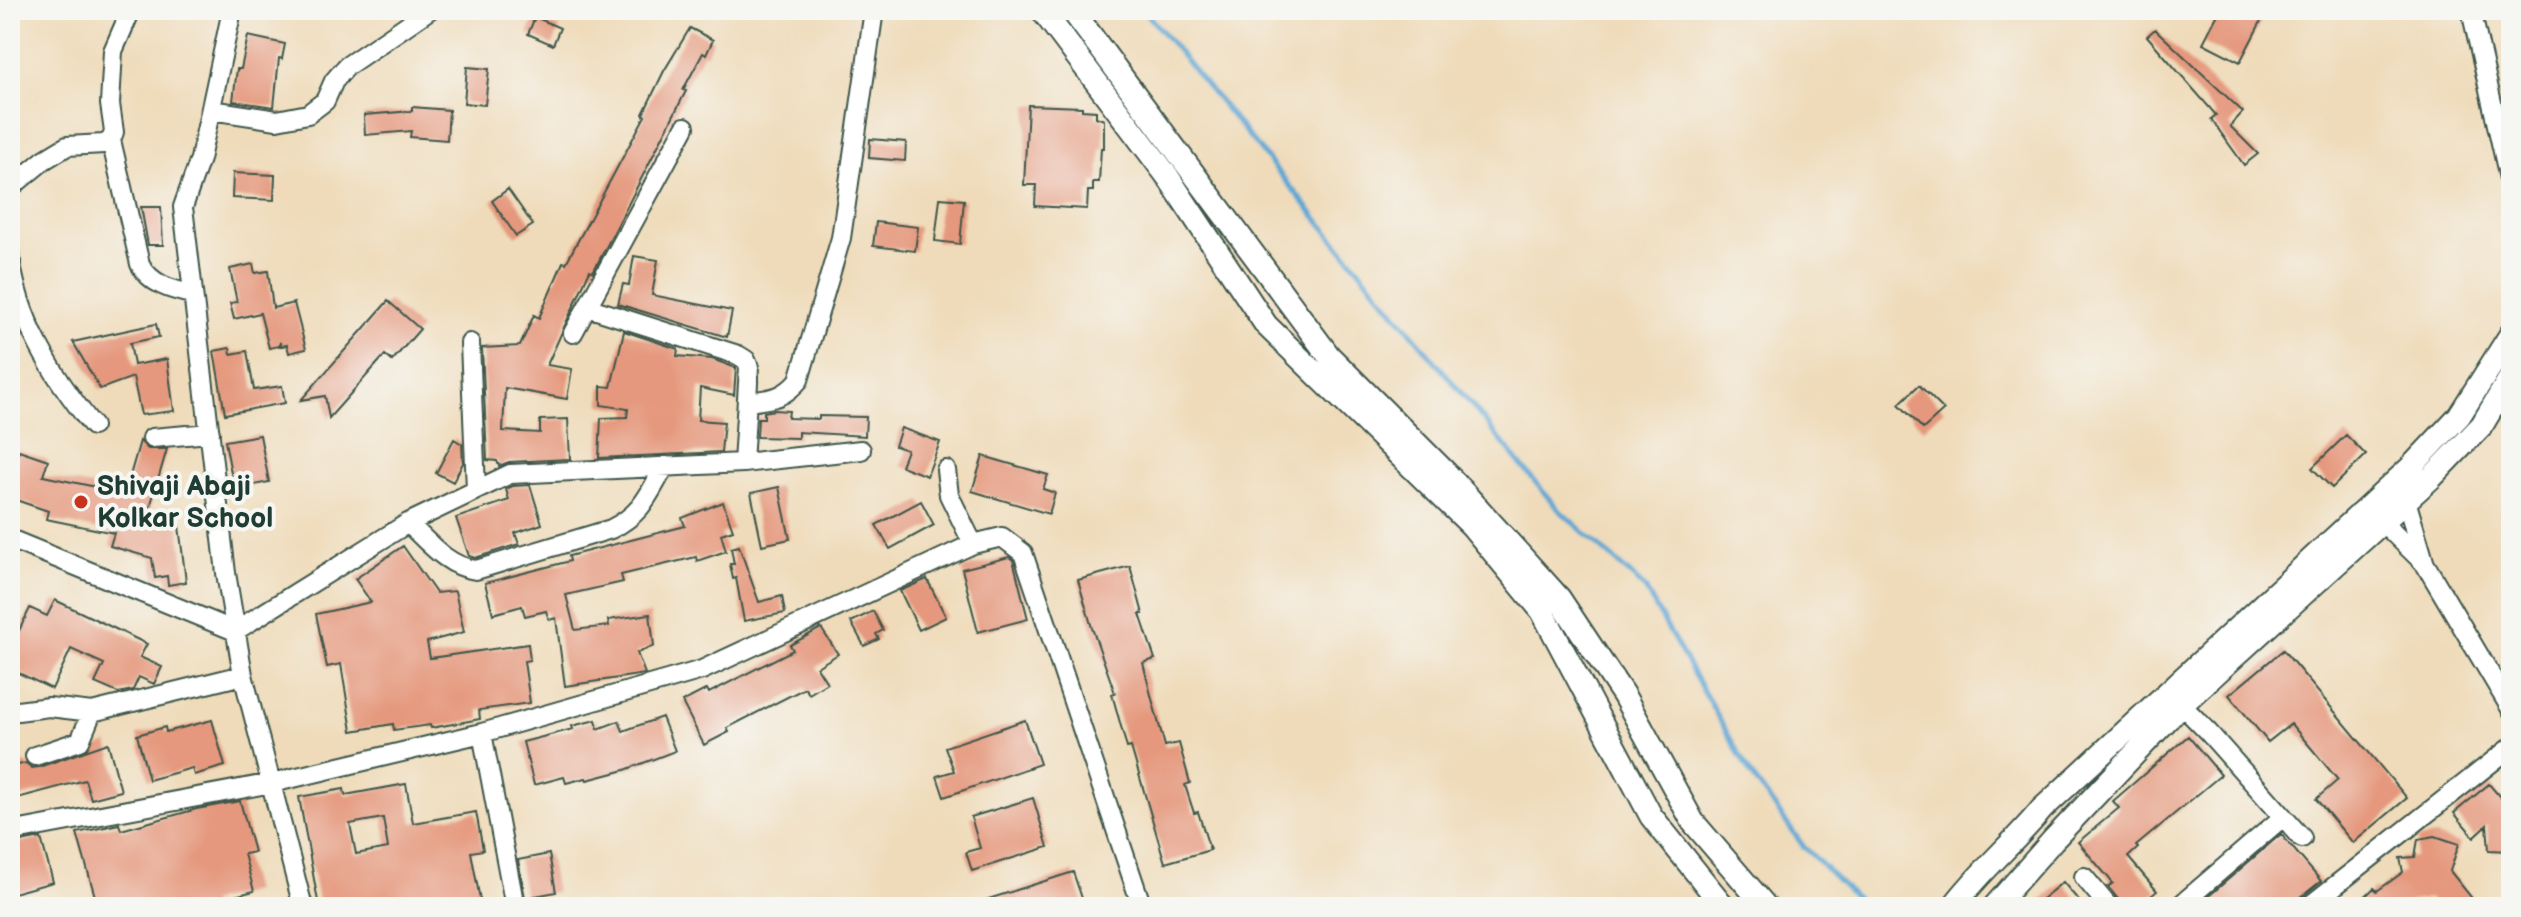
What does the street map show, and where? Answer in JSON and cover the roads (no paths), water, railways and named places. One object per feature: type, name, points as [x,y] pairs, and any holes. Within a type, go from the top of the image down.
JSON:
[{"type":"main road","points":[[1042,10],[1168,177],[1266,325],[1472,526],[1542,611],[1651,816],[1724,907]]},
{"type":"main road","points":[[1072,10],[1329,356],[1447,474],[1559,598],[1624,696],[1693,822],[1766,907]]},
{"type":"main road","points":[[2402,489],[2459,416],[2511,334]]},
{"type":"main road","points":[[1953,907],[2042,809],[2175,699],[2402,489],[2482,425],[2511,376]]},
{"type":"main road","points":[[1994,907],[2175,699]]},
{"type":"street","points":[[131,10],[113,51],[110,104],[114,132],[111,140],[140,264],[145,273],[158,283],[192,294]]},
{"type":"street","points":[[232,10],[200,159],[183,207],[235,631],[243,675],[303,907]]},
{"type":"street","points":[[211,110],[277,120],[308,114],[325,101],[334,81],[347,66],[429,10]]},
{"type":"street","points":[[747,402],[788,393],[799,380],[841,238],[874,10]]},
{"type":"street","points":[[2471,10],[2511,187]]},
{"type":"street","points":[[573,333],[685,127]]},
{"type":"street","points":[[10,185],[67,146],[104,144],[111,140]]},
{"type":"street","points":[[10,254],[13,279],[44,358],[93,426]]},
{"type":"street","points":[[587,307],[746,360],[749,367],[743,463]]},
{"type":"street","points":[[470,343],[476,490]]},
{"type":"street","points":[[152,438],[210,433]]},
{"type":"street","points":[[235,631],[408,523],[510,474],[743,463],[861,450]]},
{"type":"street","points":[[408,523],[451,562],[476,570],[611,529],[627,521],[639,511],[665,466]]},
{"type":"street","points":[[946,470],[949,495],[973,544]]},
{"type":"street","points":[[2402,489],[2425,564],[2511,709]]},
{"type":"street","points":[[2375,514],[2425,564]]},
{"type":"street","points":[[10,832],[272,783],[482,733],[702,670],[973,544],[1002,537],[1023,553],[1142,907]]},
{"type":"street","points":[[10,539],[235,631]]},
{"type":"street","points":[[10,712],[49,707],[92,712],[243,675]]},
{"type":"street","points":[[2175,699],[2302,838]]},
{"type":"street","points":[[35,756],[80,741],[92,712]]},
{"type":"street","points":[[482,733],[515,907]]},
{"type":"street","points":[[2308,907],[2511,747]]},
{"type":"street","points":[[2178,907],[2283,817]]},
{"type":"street","points":[[2084,877],[2109,907]]},
{"type":"waterway","points":[[1144,10],[1556,507],[1644,587],[1750,773],[1804,847],[1865,907]]},
{"type":"place","name":"Shivaji Abaji Kolkar School","points":[[81,502]]}]
